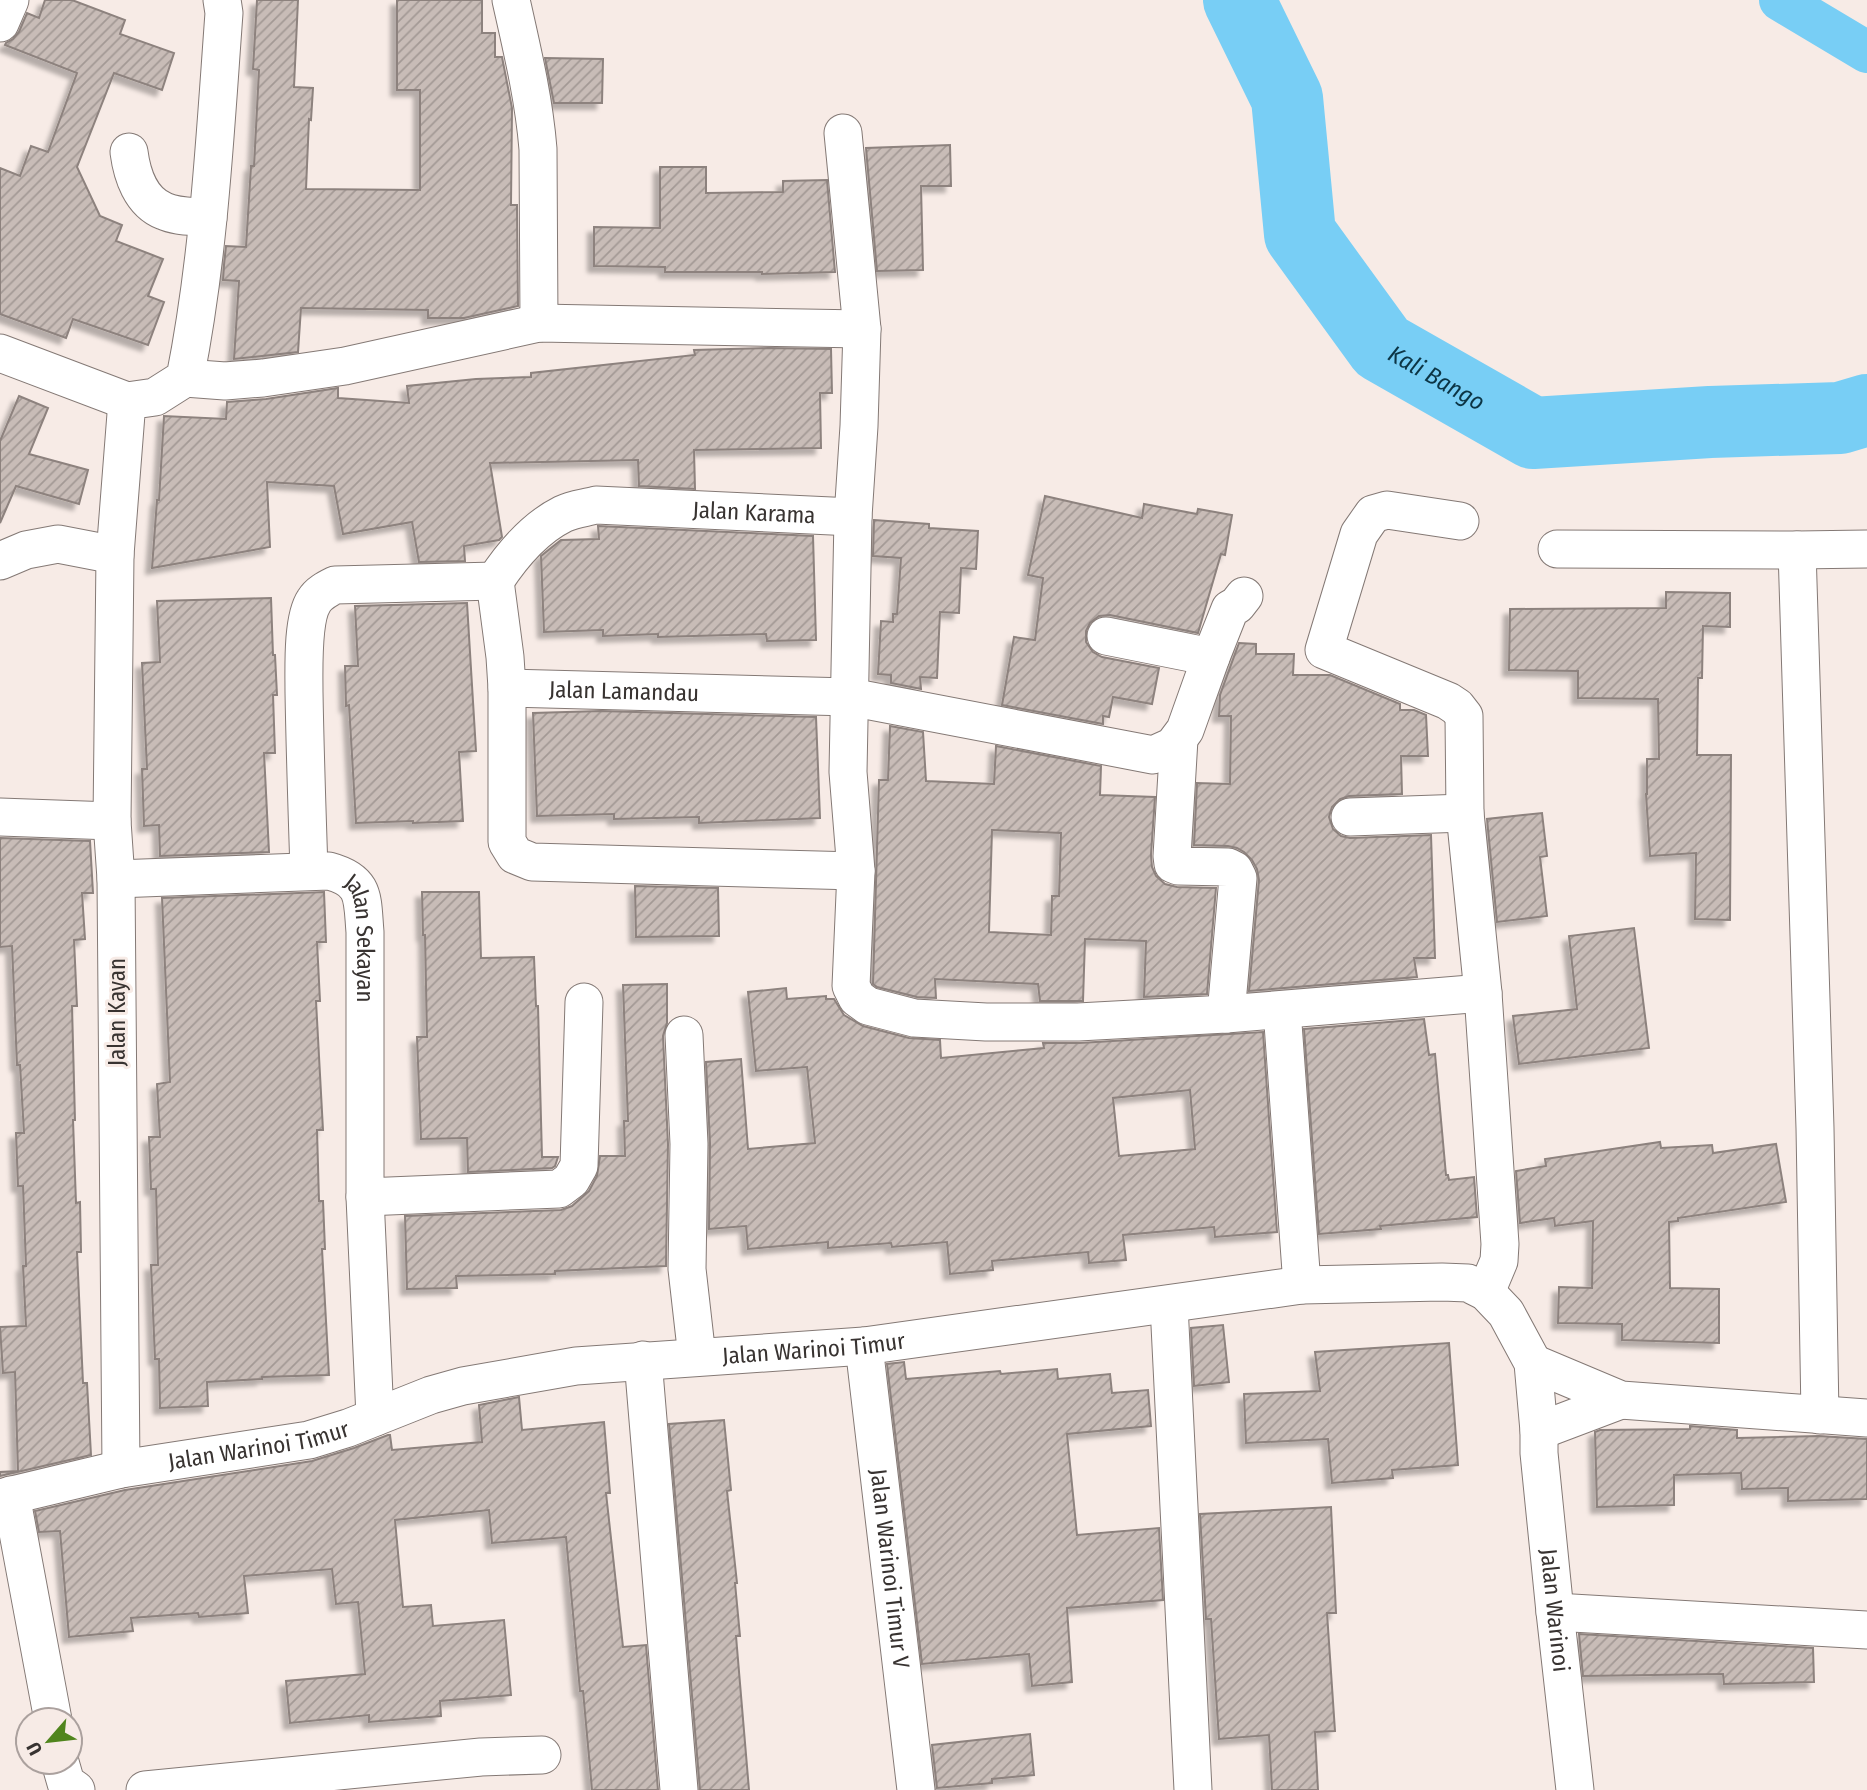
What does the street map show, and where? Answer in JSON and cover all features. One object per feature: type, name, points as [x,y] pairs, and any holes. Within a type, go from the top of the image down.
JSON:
[{"type":"street","points":[[0,23],[10,0]]},
{"type":"street","points":[[185,378],[208,218],[225,13],[222,0]]},
{"type":"street","points":[[511,0],[536,121],[539,323]]},
{"type":"street","points":[[844,133],[862,328],[853,517],[848,772],[856,871],[851,986],[857,998],[868,1006],[914,1018],[986,1022],[1078,1022],[1282,1010],[1483,993]]},
{"type":"street","points":[[129,152],[138,186],[152,204],[164,211],[208,218]]},
{"type":"street","points":[[0,353],[127,401],[155,397],[185,378],[225,381],[345,366],[539,323],[862,328]]},
{"type":"street","name":"Jalan Kayan","points":[[121,1469],[116,879],[112,821],[115,555],[127,401]]},
{"type":"street","name":"Jalan Karama","points":[[495,581],[508,562],[541,528],[564,514],[596,505],[853,517]]},
{"type":"street","points":[[1460,521],[1387,510],[1373,514],[1359,534],[1324,650],[1448,701],[1464,716],[1465,813],[1483,993],[1500,1244],[1499,1261],[1486,1292],[1506,1313],[1533,1363],[1539,1431],[1622,1400]]},
{"type":"street","points":[[0,561],[26,550],[58,544],[115,555]]},
{"type":"street","points":[[1557,549],[1867,549]]},
{"type":"street","points":[[1797,550],[1815,1128],[1820,1415]]},
{"type":"street","points":[[495,581],[507,688],[507,842],[515,855],[532,862],[856,871]]},
{"type":"street","name":"Jalan Sekayan","points":[[375,1417],[365,1197],[365,932],[363,908],[354,881],[329,871],[309,870],[304,743],[305,655],[309,617],[313,602],[323,590],[335,585],[495,581]]},
{"type":"street","points":[[1226,1014],[1238,878],[1234,870],[1228,867],[1178,866],[1173,864],[1172,856],[1179,739],[1185,730],[1230,609],[1244,596]]},
{"type":"street","points":[[1107,636],[1211,657]]},
{"type":"street","name":"Jalan Lamandau","points":[[507,688],[850,697],[1153,755],[1166,750],[1179,739]]},
{"type":"street","points":[[1350,817],[1465,813]]},
{"type":"street","points":[[0,817],[112,821]]},
{"type":"street","points":[[116,879],[309,870]]},
{"type":"street","points":[[365,1197],[559,1189],[571,1180],[579,1166],[584,1002]]},
{"type":"street","points":[[1282,1010],[1302,1285]]},
{"type":"street","points":[[684,1035],[689,1144],[687,1269],[697,1357]]},
{"type":"street","name":"Jalan Warinoi Timur","points":[[6,1497],[121,1469],[309,1440],[463,1386],[576,1366],[864,1346],[1302,1285],[1442,1282],[1468,1283],[1486,1292]]},
{"type":"street","points":[[1169,1305],[1193,1790]]},
{"type":"street","name":"Jalan Warinoi Timur V","points":[[864,1346],[916,1790]]},
{"type":"street","points":[[643,1360],[679,1790]]},
{"type":"street","points":[[1533,1363],[1622,1400],[1867,1418]]},
{"type":"street","name":"Jalan Warinoi","points":[[1539,1431],[1539,1453],[1575,1790]]},
{"type":"street","points":[[6,1497],[50,1706]]},
{"type":"street","points":[[1555,1612],[1867,1630]]},
{"type":"street","points":[[145,1790],[481,1757],[542,1755]]},
{"type":"building","points":[[45,0],[72,0],[125,20],[120,34],[174,53],[162,90],[114,73],[77,167],[100,216],[122,225],[116,241],[163,259],[148,296],[164,302],[148,345],[73,319],[66,338],[0,314],[0,168],[20,176],[31,146],[48,152],[77,73],[5,45],[19,32],[27,13],[39,18]]},
{"type":"building","points":[[257,0],[298,0],[294,87],[313,88],[306,189],[420,190],[420,90],[397,90],[397,0],[482,0],[482,33],[495,33],[495,57],[502,57],[512,108],[511,205],[517,205],[518,306],[464,318],[428,318],[428,310],[301,308],[298,352],[234,359],[239,281],[223,280],[226,246],[246,247],[259,70],[253,69]]},
{"type":"building","points":[[545,58],[603,59],[602,103],[554,103]]},
{"type":"building","points":[[950,145],[951,186],[921,186],[923,270],[877,271],[866,148]]},
{"type":"building","points":[[660,167],[706,167],[706,193],[783,192],[783,181],[827,180],[835,272],[665,272],[665,267],[594,266],[594,227],[660,228]]},
{"type":"building","points":[[831,349],[832,393],[820,393],[821,448],[694,450],[695,489],[639,486],[638,460],[490,463],[502,537],[499,540],[464,546],[465,561],[419,562],[412,522],[343,534],[334,486],[267,482],[270,547],[152,568],[164,416],[226,419],[227,402],[338,388],[338,398],[409,403],[407,386],[531,377],[531,373],[695,355],[694,350]]},
{"type":"building","points":[[19,396],[48,408],[29,454],[88,470],[79,504],[16,486],[0,523],[0,441]]},
{"type":"building","points":[[1045,496],[1142,518],[1144,504],[1197,514],[1198,509],[1232,515],[1225,555],[1221,554],[1198,633],[1110,615],[1099,616],[1090,623],[1086,631],[1086,642],[1093,652],[1102,657],[1159,668],[1152,704],[1113,697],[1109,717],[1103,716],[1103,724],[1002,705],[1014,637],[1035,640],[1043,578],[1028,575]]},
{"type":"building","points":[[874,520],[929,524],[929,528],[978,531],[976,569],[961,568],[959,613],[940,612],[937,678],[920,677],[921,689],[891,683],[891,675],[878,674],[881,621],[893,622],[893,614],[897,614],[901,558],[873,556]]},
{"type":"building","points":[[598,526],[813,536],[816,640],[767,641],[766,634],[658,637],[658,634],[603,636],[603,630],[544,632],[541,556],[561,540],[599,539]]},
{"type":"building","points":[[1666,592],[1730,593],[1730,627],[1703,626],[1702,678],[1698,678],[1697,755],[1731,755],[1730,920],[1695,919],[1696,853],[1650,856],[1647,759],[1659,759],[1658,699],[1578,698],[1578,671],[1509,670],[1510,609],[1666,608]]},
{"type":"building","points":[[271,598],[277,695],[273,695],[275,753],[264,753],[269,852],[160,856],[159,825],[144,826],[142,769],[147,769],[142,663],[160,662],[157,601]]},
{"type":"building","points":[[467,603],[476,751],[459,752],[463,821],[356,823],[345,666],[358,666],[355,606]]},
{"type":"building","points":[[1239,643],[1256,644],[1256,654],[1294,654],[1293,675],[1330,675],[1400,704],[1400,710],[1414,710],[1426,715],[1428,756],[1401,756],[1402,794],[1349,796],[1340,799],[1332,807],[1329,817],[1333,829],[1341,836],[1350,838],[1431,835],[1435,958],[1414,958],[1417,977],[1249,991],[1259,880],[1257,869],[1252,860],[1237,848],[1194,845],[1197,783],[1230,784],[1231,716],[1219,716],[1220,695]]},
{"type":"building","points":[[601,711],[816,717],[820,818],[699,823],[699,817],[614,819],[614,814],[537,816],[533,713]]},
{"type":"building","points":[[890,726],[923,732],[926,781],[994,784],[996,746],[1101,766],[1100,795],[1155,797],[1151,855],[1156,876],[1165,884],[1177,887],[1216,888],[1207,994],[1144,997],[1146,941],[1085,939],[1083,1001],[1040,1001],[1038,984],[935,979],[936,998],[917,997],[877,987],[873,984],[879,780],[888,780]],"holes":[[[992,830],[1061,833],[1059,896],[1052,896],[1051,935],[989,932]]]},
{"type":"building","points":[[1542,813],[1547,856],[1540,857],[1547,916],[1497,922],[1487,819]]},
{"type":"building","points":[[0,838],[90,841],[93,893],[82,893],[85,939],[74,940],[77,1006],[72,1006],[76,1203],[80,1202],[81,1252],[77,1252],[83,1383],[87,1383],[91,1455],[0,1476],[0,1472],[18,1471],[15,1372],[3,1373],[0,1327],[26,1326],[23,1266],[26,1266],[23,1186],[18,1186],[16,1133],[24,1133],[20,1065],[17,1065],[12,946],[0,947]]},
{"type":"building","points":[[635,886],[718,888],[719,936],[636,937]]},
{"type":"building","points":[[324,892],[326,942],[317,942],[320,1001],[316,1001],[323,1130],[317,1130],[319,1201],[323,1201],[325,1249],[322,1249],[329,1375],[207,1382],[208,1406],[160,1408],[151,1265],[158,1265],[156,1189],[151,1189],[149,1137],[160,1137],[157,1084],[170,1082],[162,898]]},
{"type":"building","points":[[422,892],[479,892],[481,958],[534,957],[542,1157],[558,1157],[552,1168],[468,1172],[467,1138],[421,1139],[417,1037],[427,1037]]},
{"type":"building","points":[[1634,928],[1649,1048],[1519,1064],[1513,1016],[1577,1009],[1569,936]]},
{"type":"building","points":[[667,984],[667,1023],[663,1036],[668,1144],[666,1266],[555,1271],[555,1274],[456,1276],[457,1288],[407,1289],[405,1216],[561,1210],[572,1206],[589,1191],[597,1176],[600,1156],[625,1156],[624,1121],[628,1121],[623,985]]},
{"type":"building","points":[[786,988],[787,999],[826,996],[826,999],[834,999],[844,1015],[863,1026],[909,1038],[940,1040],[941,1058],[1044,1048],[1043,1043],[1263,1032],[1277,1232],[1215,1237],[1214,1227],[1123,1235],[1126,1260],[1089,1263],[1088,1252],[992,1261],[993,1270],[950,1274],[947,1242],[892,1247],[891,1243],[828,1248],[828,1242],[748,1249],[746,1226],[709,1229],[710,1143],[706,1062],[741,1059],[748,1149],[815,1143],[807,1067],[756,1071],[748,992]],"holes":[[[1190,1090],[1195,1149],[1119,1156],[1113,1098]]]},
{"type":"building","points":[[1424,1019],[1429,1055],[1435,1054],[1446,1175],[1449,1180],[1474,1177],[1477,1217],[1319,1234],[1304,1029]]},
{"type":"building","points":[[1660,1142],[1661,1148],[1712,1145],[1713,1153],[1776,1144],[1786,1202],[1678,1218],[1678,1221],[1669,1222],[1670,1288],[1719,1289],[1719,1343],[1622,1340],[1622,1324],[1558,1323],[1559,1287],[1592,1288],[1593,1221],[1555,1226],[1554,1218],[1520,1223],[1516,1171],[1546,1166],[1545,1159]]},
{"type":"building","points":[[1223,1325],[1229,1382],[1194,1386],[1191,1328]]},
{"type":"building","points":[[1449,1343],[1458,1465],[1392,1470],[1393,1478],[1332,1483],[1328,1439],[1246,1443],[1244,1394],[1320,1391],[1315,1352]]},
{"type":"building","points":[[904,1362],[906,1379],[1057,1369],[1058,1379],[1110,1374],[1112,1393],[1148,1390],[1151,1426],[1067,1434],[1077,1535],[1159,1528],[1163,1600],[1067,1608],[1072,1682],[1032,1686],[1029,1654],[922,1664],[887,1364]]},
{"type":"building","points":[[519,1397],[522,1430],[604,1422],[610,1493],[606,1493],[623,1647],[646,1645],[658,1790],[592,1790],[566,1537],[492,1543],[489,1510],[395,1520],[403,1607],[431,1605],[433,1626],[504,1620],[511,1695],[440,1701],[441,1716],[369,1722],[369,1715],[290,1723],[286,1681],[365,1674],[358,1602],[336,1604],[332,1569],[244,1576],[248,1613],[199,1617],[198,1613],[131,1618],[133,1631],[69,1637],[60,1531],[39,1532],[35,1511],[125,1490],[312,1461],[388,1435],[392,1450],[482,1442],[479,1405]]},
{"type":"building","points":[[724,1420],[731,1490],[727,1491],[740,1636],[736,1636],[749,1790],[700,1790],[669,1424]]},
{"type":"building","points":[[1690,1426],[1737,1430],[1737,1438],[1819,1436],[1867,1439],[1867,1499],[1788,1501],[1788,1488],[1742,1489],[1741,1473],[1674,1475],[1674,1505],[1597,1507],[1595,1432],[1690,1429]]},
{"type":"building","points":[[1331,1507],[1336,1613],[1327,1613],[1335,1731],[1315,1732],[1318,1790],[1272,1790],[1269,1735],[1219,1739],[1211,1619],[1206,1619],[1200,1514]]},
{"type":"building","points":[[1579,1634],[1813,1648],[1814,1682],[1724,1684],[1723,1674],[1583,1676]]},
{"type":"building","points":[[1030,1734],[1034,1775],[992,1779],[992,1783],[937,1788],[932,1745]]},
{"type":"waterway","name":"Kali Bango","points":[[1239,0],[1287,98],[1300,234],[1382,347],[1533,433],[1710,422],[1840,418],[1867,410]]},
{"type":"waterway","points":[[1780,0],[1867,52]]}]
